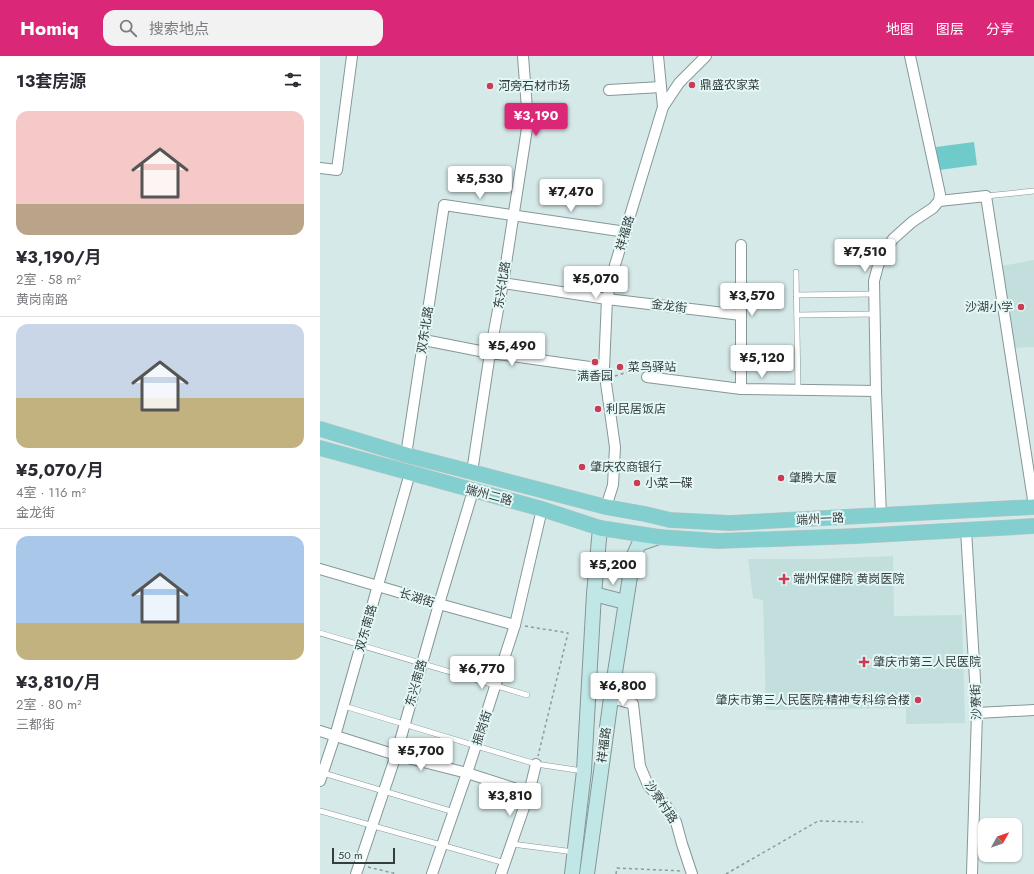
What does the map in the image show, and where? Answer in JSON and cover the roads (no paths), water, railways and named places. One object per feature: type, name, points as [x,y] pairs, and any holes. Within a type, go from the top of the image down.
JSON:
[{"type":"main road","name":"端州二路","points":[[320,429],[406,455],[606,507]]},
{"type":"main road","name":"端州二路","points":[[320,448],[542,510],[600,528],[659,537]]},
{"type":"main road","name":"端州一路","points":[[606,507],[670,520],[730,523],[1034,506]]},
{"type":"main road","name":"端州一路","points":[[659,537],[718,541],[856,536],[1034,526]]},
{"type":"street","points":[[320,168],[337,170],[352,56]]},
{"type":"street","name":"东兴北路","points":[[472,472],[528,122],[523,56]]},
{"type":"street","name":"祥福路","points":[[606,507],[613,485],[615,447],[605,374],[607,299],[615,265],[663,107],[658,56]]},
{"type":"street","points":[[663,107],[679,83],[706,56]]},
{"type":"street","points":[[881,515],[876,391],[874,281],[884,252],[893,240],[907,226],[933,208],[939,201],[940,194],[910,56]]},
{"type":"street","points":[[609,90],[661,87]]},
{"type":"street","points":[[939,201],[986,196],[1034,506]]},
{"type":"street","name":"双东北路","points":[[406,455],[444,206],[513,216]]},
{"type":"street","points":[[513,216],[626,232]]},
{"type":"street","points":[[741,245],[740,315],[742,389]]},
{"type":"street","name":"金龙街","points":[[503,283],[607,299],[740,315]]},
{"type":"street","points":[[424,340],[605,374]]},
{"type":"street","points":[[647,377],[742,389],[876,391]]},
{"type":"street","name":"双东南路","points":[[321,777],[344,706],[410,473]]},
{"type":"street","name":"东兴南路","points":[[358,869],[396,755],[439,604],[474,491]]},
{"type":"street","name":"振岗街","points":[[432,874],[476,746],[515,625],[542,510]]},
{"type":"street","name":"祥福路","points":[[572,874],[584,771],[594,594],[600,528]]},
{"type":"street","name":"沙寮街","points":[[966,530],[977,713],[972,874]]},
{"type":"street","name":"祥福路","points":[[587,874],[632,557],[639,544],[659,537]]},
{"type":"street","name":"长湖街","points":[[320,569],[515,625]]},
{"type":"street","points":[[594,594],[625,602]]},
{"type":"street","name":"沙寮村路","points":[[611,698],[633,704],[640,766],[648,785],[667,807],[676,822],[692,872]]},
{"type":"street","points":[[977,713],[1034,710]]},
{"type":"street","points":[[320,731],[396,755],[467,773],[529,793]]},
{"type":"street","points":[[502,874],[529,793],[536,764]]},
{"type":"lane","points":[[986,196],[1034,191]]},
{"type":"lane","points":[[796,272],[798,390]]},
{"type":"lane","points":[[796,295],[874,294]]},
{"type":"lane","points":[[797,315],[875,314]]},
{"type":"lane","points":[[320,633],[527,695]]},
{"type":"lane","points":[[344,706],[536,764],[584,771]]},
{"type":"lane","points":[[321,777],[384,791],[454,812]]},
{"type":"lane","points":[[320,811],[505,863]]},
{"type":"lane","points":[[512,844],[575,852]]},
{"type":"place","name":"鼎盛农家菜","points":[[692,85]]},
{"type":"place","name":"河旁石材市场","points":[[490,86]]},
{"type":"place","name":"沙湖小学","points":[[1021,307]]},
{"type":"place","name":"满香园","points":[[595,362]]},
{"type":"place","name":"菜鸟驿站","points":[[620,367]]},
{"type":"place","name":"利民居饭店","points":[[598,409]]},
{"type":"place","name":"肇庆农商银行","points":[[582,467]]},
{"type":"place","name":"肇腾大厦","points":[[781,478]]},
{"type":"place","name":"小菜一碟","points":[[637,483]]},
{"type":"place","name":"端州保健院 黄岗医院","points":[[784,579]]},
{"type":"place","name":"肇庆市第三人民医院","points":[[864,662]]},
{"type":"place","name":"肇庆市第三人民医院-精神专科综合楼","points":[[918,700]]}]
